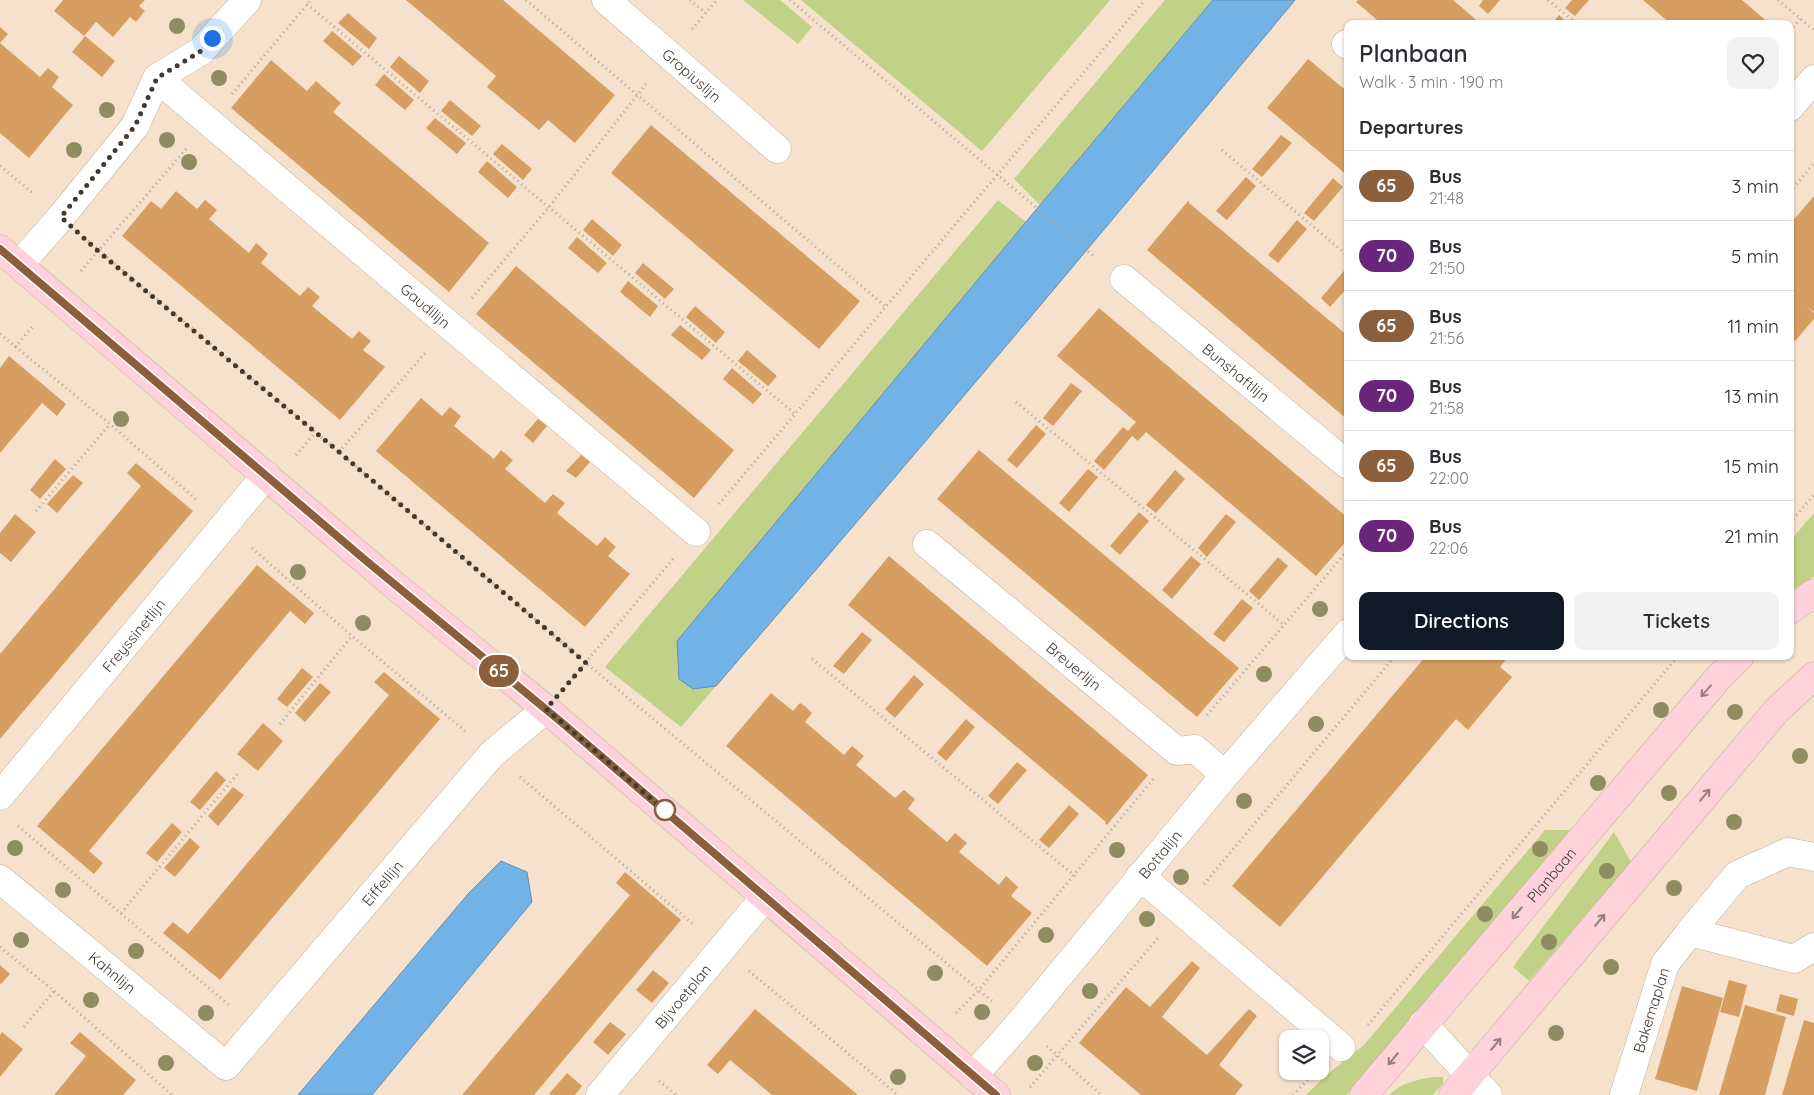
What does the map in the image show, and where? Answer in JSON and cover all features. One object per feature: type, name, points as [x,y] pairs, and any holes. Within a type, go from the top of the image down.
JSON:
[{"type":"street","points":[[247,0],[201,51],[157,78],[135,126],[61,217],[10,257],[58,300],[394,585],[546,709],[996,1095]]},
{"type":"street","name":"Gropiuslijn","points":[[606,0],[777,148]]},
{"type":"street","name":"Gaudilijn","points":[[157,78],[696,532]]},
{"type":"street","points":[[1794,103],[1814,79]]},
{"type":"street","name":"Bunshaftlijn","points":[[1124,280],[1344,462]]},
{"type":"street","name":"Freyssinetlijn","points":[[0,796],[266,475]]},
{"type":"street","name":"Breuerlijn","points":[[927,544],[1177,751]]},
{"type":"street","points":[[1794,607],[1814,593]]},
{"type":"street","name":"Bottalijn","points":[[973,1076],[1019,1024],[1225,775],[1344,638]]},
{"type":"street","name":"Planbaan","points":[[1364,1095],[1719,677],[1736,660]]},
{"type":"street","points":[[1462,1085],[1777,710],[1814,676]]},
{"type":"street","name":"Eiffellijn","points":[[226,1066],[492,754],[546,709]]},
{"type":"street","points":[[1177,751],[1195,749],[1225,775]]},
{"type":"street","name":"Bakemaplan","points":[[1624,1095],[1665,964],[1690,932],[1737,875],[1788,852],[1814,857]]},
{"type":"street","points":[[1140,876],[1341,1047]]},
{"type":"street","name":"Kahnlijn","points":[[0,879],[226,1066]]},
{"type":"street","name":"Bijvoetplan","points":[[600,1095],[765,897]]},
{"type":"street","points":[[1690,932],[1794,959],[1814,947]]},
{"type":"street","points":[[1423,1024],[1462,1085],[1488,1095]]},
{"type":"path","points":[[15,347],[58,300],[311,0]]},
{"type":"path","points":[[526,0],[886,307]]},
{"type":"path","points":[[690,0],[706,13]]},
{"type":"path","points":[[339,452],[549,206],[637,94],[717,0]]},
{"type":"path","points":[[790,0],[1101,262]]},
{"type":"path","points":[[546,709],[1145,0]]},
{"type":"path","points":[[1548,0],[1572,20]]},
{"type":"path","points":[[1778,0],[1814,30]]},
{"type":"path","points":[[307,4],[795,414]]},
{"type":"path","points":[[1794,26],[1800,19]]},
{"type":"path","points":[[1222,150],[1344,253]]},
{"type":"path","points":[[1794,187],[1814,163]]},
{"type":"path","points":[[0,166],[586,663],[978,991],[1058,1054],[1102,1095]]},
{"type":"path","points":[[0,334],[110,424],[352,636],[898,1095]]},
{"type":"path","points":[[1016,402],[1284,625]]},
{"type":"path","points":[[36,511],[110,424]]},
{"type":"path","points":[[1794,518],[1814,495]]},
{"type":"path","points":[[930,1039],[978,991],[1177,751],[1344,555]]},
{"type":"path","points":[[280,724],[352,636]]},
{"type":"path","points":[[812,660],[1075,876]]},
{"type":"path","points":[[1029,1088],[1181,911],[1392,660]]},
{"type":"path","points":[[1341,1047],[1367,1025],[1675,660]]},
{"type":"path","points":[[120,914],[239,772]]},
{"type":"path","points":[[15,823],[257,1029]]},
{"type":"path","points":[[0,946],[172,1095]]},
{"type":"path","points":[[24,1027],[54,991]]},
{"type":"path","points":[[1293,1095],[1307,1080]]},
{"type":"green space","points":[[743,0],[780,0],[812,27],[798,44]]},
{"type":"green space","points":[[801,0],[1110,0],[982,151]]},
{"type":"green space","points":[[1165,0],[1213,0],[1040,205],[1014,179]]},
{"type":"green space","points":[[998,200],[1026,222],[678,641],[693,689],[716,686],[681,727],[605,667]]},
{"type":"green space","points":[[1814,513],[1814,576],[1794,591],[1794,536]]},
{"type":"green space","points":[[1545,830],[1570,830],[1347,1095],[1306,1095],[1321,1080],[1329,1080],[1329,1073],[1364,1045]]},
{"type":"green space","points":[[1614,832],[1631,862],[1529,981],[1513,967]]},
{"type":"green space","points":[[1443,1077],[1443,1084],[1433,1095],[1389,1095],[1411,1082]]},
{"type":"water","points":[[1213,0],[1295,0],[1007,345],[716,686],[693,689],[679,679],[677,641]]},
{"type":"water","points":[[501,861],[527,872],[532,902],[372,1095],[298,1095],[468,894]]},
{"type":"building","points":[[63,0],[145,0],[139,6],[145,11],[136,22],[130,17],[113,37],[96,22],[84,36],[54,11]]},
{"type":"building","points":[[406,0],[503,0],[615,95],[575,143],[548,120],[539,130],[487,87],[496,76]]},
{"type":"building","points":[[1358,0],[1453,0],[1476,20],[1377,20],[1356,2]]},
{"type":"building","points":[[1483,0],[1500,0],[1488,14],[1479,6]]},
{"type":"building","points":[[1572,0],[1589,0],[1575,16],[1565,8]]},
{"type":"building","points":[[1643,0],[1742,0],[1765,20],[1666,20]]},
{"type":"building","points":[[348,13],[377,38],[369,49],[338,23]]},
{"type":"building","points":[[1559,15],[1565,20],[1555,20]]},
{"type":"building","points":[[0,27],[8,34],[0,43]]},
{"type":"building","points":[[332,31],[362,56],[353,66],[323,41]]},
{"type":"building","points":[[85,36],[115,61],[102,77],[72,52]]},
{"type":"building","points":[[0,43],[40,77],[48,68],[59,77],[52,87],[73,105],[29,158],[0,133]]},
{"type":"building","points":[[399,56],[429,81],[420,93],[390,67]]},
{"type":"building","points":[[1308,59],[1344,89],[1344,173],[1267,108]]},
{"type":"building","points":[[271,60],[307,91],[316,81],[341,103],[333,112],[489,243],[449,292],[231,108]]},
{"type":"building","points":[[384,74],[414,100],[405,110],[375,85]]},
{"type":"building","points":[[450,100],[481,126],[472,136],[441,111]]},
{"type":"building","points":[[435,118],[466,143],[457,154],[426,128]]},
{"type":"building","points":[[651,125],[860,301],[819,349],[611,173]]},
{"type":"building","points":[[1281,135],[1292,143],[1262,177],[1252,169]]},
{"type":"building","points":[[502,144],[532,169],[523,180],[493,154]]},
{"type":"building","points":[[487,161],[517,187],[508,198],[478,172]]},
{"type":"building","points":[[1246,177],[1256,186],[1227,220],[1216,211]]},
{"type":"building","points":[[1333,178],[1343,187],[1314,221],[1304,213]]},
{"type":"building","points":[[176,191],[197,209],[205,200],[217,210],[209,219],[249,253],[256,243],[268,254],[261,263],[300,296],[308,287],[313,291],[320,297],[312,306],[352,339],[359,331],[371,341],[363,350],[385,367],[340,420],[122,236],[151,201],[161,209]]},
{"type":"building","points":[[1814,196],[1814,312],[1805,305],[1814,313],[1814,319],[1795,341],[1794,340],[1794,219]]},
{"type":"building","points":[[1189,200],[1189,203],[1344,333],[1344,417],[1147,250]]},
{"type":"building","points":[[592,219],[622,245],[613,256],[583,230]]},
{"type":"building","points":[[1297,220],[1307,229],[1278,263],[1268,255]]},
{"type":"building","points":[[577,237],[607,263],[598,273],[568,248]]},
{"type":"building","points":[[643,263],[674,289],[665,299],[635,273]]},
{"type":"building","points":[[516,266],[734,450],[694,498],[476,314]]},
{"type":"building","points":[[1344,271],[1344,291],[1330,307],[1321,298]]},
{"type":"building","points":[[628,281],[658,306],[650,317],[620,292]]},
{"type":"building","points":[[695,306],[725,332],[716,343],[686,317]]},
{"type":"building","points":[[1099,308],[1344,515],[1344,544],[1316,576],[1146,432],[1138,441],[1132,436],[1104,470],[1094,461],[1123,427],[1128,431],[1136,422],[1057,356]]},
{"type":"building","points":[[680,325],[711,350],[702,360],[671,335]]},
{"type":"building","points":[[747,350],[777,376],[768,386],[738,361]]},
{"type":"building","points":[[9,356],[66,404],[57,416],[42,403],[0,453],[0,368]]},
{"type":"building","points":[[732,368],[762,394],[753,404],[723,379]]},
{"type":"building","points":[[1071,383],[1082,391],[1053,426],[1043,418]]},
{"type":"building","points":[[421,398],[442,416],[450,407],[461,416],[454,426],[494,459],[501,450],[513,460],[505,469],[545,503],[553,494],[565,503],[557,513],[597,546],[605,537],[616,547],[608,556],[630,574],[585,627],[376,451]]},
{"type":"building","points":[[538,419],[547,426],[533,443],[524,435]]},
{"type":"building","points":[[1036,425],[1046,434],[1017,468],[1007,460]]},
{"type":"building","points":[[979,450],[1239,668],[1197,717],[937,499]]},
{"type":"building","points":[[581,455],[590,462],[576,478],[566,471]]},
{"type":"building","points":[[55,459],[66,469],[40,499],[30,490]]},
{"type":"building","points":[[136,463],[193,511],[0,739],[0,654],[141,486],[127,473]]},
{"type":"building","points":[[1088,469],[1098,477],[1069,512],[1059,503]]},
{"type":"building","points":[[1175,470],[1185,479],[1156,513],[1146,505]]},
{"type":"building","points":[[73,475],[83,483],[57,513],[47,504]]},
{"type":"building","points":[[1139,512],[1149,521],[1120,555],[1110,546]]},
{"type":"building","points":[[15,514],[36,532],[11,562],[0,553],[0,533]]},
{"type":"building","points":[[1226,514],[1236,522],[1207,557],[1198,548]]},
{"type":"building","points":[[889,556],[1148,775],[1107,825],[1106,822],[848,605]]},
{"type":"building","points":[[1191,556],[1201,564],[1172,599],[1162,590]]},
{"type":"building","points":[[1278,557],[1288,566],[1259,600],[1249,591]]},
{"type":"building","points":[[257,565],[314,613],[305,624],[290,611],[89,851],[103,863],[94,874],[37,826]]},
{"type":"building","points":[[1242,599],[1253,608],[1224,642],[1213,634]]},
{"type":"building","points":[[862,632],[872,640],[844,674],[833,666]]},
{"type":"building","points":[[1423,660],[1506,660],[1500,667],[1512,677],[1468,730],[1456,719],[1280,927],[1232,886]]},
{"type":"building","points":[[302,668],[313,677],[287,707],[277,699]]},
{"type":"building","points":[[384,672],[440,719],[220,980],[163,933],[173,922],[188,934],[389,695],[374,682]]},
{"type":"building","points":[[914,675],[924,684],[895,718],[885,709]]},
{"type":"building","points":[[320,683],[331,692],[305,722],[295,713]]},
{"type":"building","points":[[771,693],[793,711],[800,703],[806,707],[812,713],[805,722],[844,755],[852,746],[857,750],[864,756],[856,765],[895,798],[904,790],[915,799],[908,809],[947,842],[955,833],[967,843],[959,852],[999,885],[1006,876],[1018,887],[1011,896],[1032,913],[987,966],[726,746]]},
{"type":"building","points":[[966,719],[975,727],[946,761],[937,753]]},
{"type":"building","points":[[263,723],[283,741],[258,771],[237,754]]},
{"type":"building","points":[[1017,762],[1027,770],[998,804],[988,796]]},
{"type":"building","points":[[216,771],[226,780],[200,810],[190,802]]},
{"type":"building","points":[[233,787],[244,795],[218,826],[208,816]]},
{"type":"building","points":[[1069,805],[1079,814],[1049,848],[1039,840]]},
{"type":"building","points":[[172,823],[182,832],[157,862],[146,853]]},
{"type":"building","points":[[190,838],[200,847],[175,877],[164,868]]},
{"type":"building","points":[[625,872],[681,920],[534,1095],[462,1095],[630,895],[616,883]]},
{"type":"building","points":[[1192,961],[1200,968],[1162,1017],[1207,1055],[1249,1009],[1257,1016],[1219,1065],[1243,1085],[1235,1095],[1141,1095],[1079,1043],[1126,987],[1150,1007]]},
{"type":"building","points":[[0,965],[10,974],[1,984],[0,983]]},
{"type":"building","points":[[653,970],[669,983],[652,1003],[636,990]]},
{"type":"building","points":[[1729,980],[1747,985],[1739,1017],[1720,1012]]},
{"type":"building","points":[[1682,986],[1723,998],[1697,1091],[1655,1079]]},
{"type":"building","points":[[1780,994],[1798,999],[1794,1016],[1776,1011]]},
{"type":"building","points":[[1745,1005],[1786,1017],[1765,1095],[1719,1095]]},
{"type":"building","points":[[755,1009],[858,1095],[772,1095],[730,1060],[718,1074],[707,1065]]},
{"type":"building","points":[[1804,1020],[1814,1023],[1814,1095],[1782,1095]]},
{"type":"building","points":[[610,1022],[626,1034],[608,1055],[593,1042]]},
{"type":"building","points":[[2,1032],[23,1049],[0,1077],[0,1035]]},
{"type":"building","points":[[80,1032],[136,1080],[123,1095],[54,1095],[86,1056],[70,1043]]},
{"type":"building","points":[[567,1073],[582,1086],[575,1095],[549,1094]]},
{"type":"bus line","name":"65","points":[[0,249],[364,559],[560,721],[996,1095]]},
{"type":"route","points":[[212,38],[201,51],[157,78],[135,126],[61,217],[98,251],[339,452],[586,663],[546,709],[669,814],[665,810]]}]
